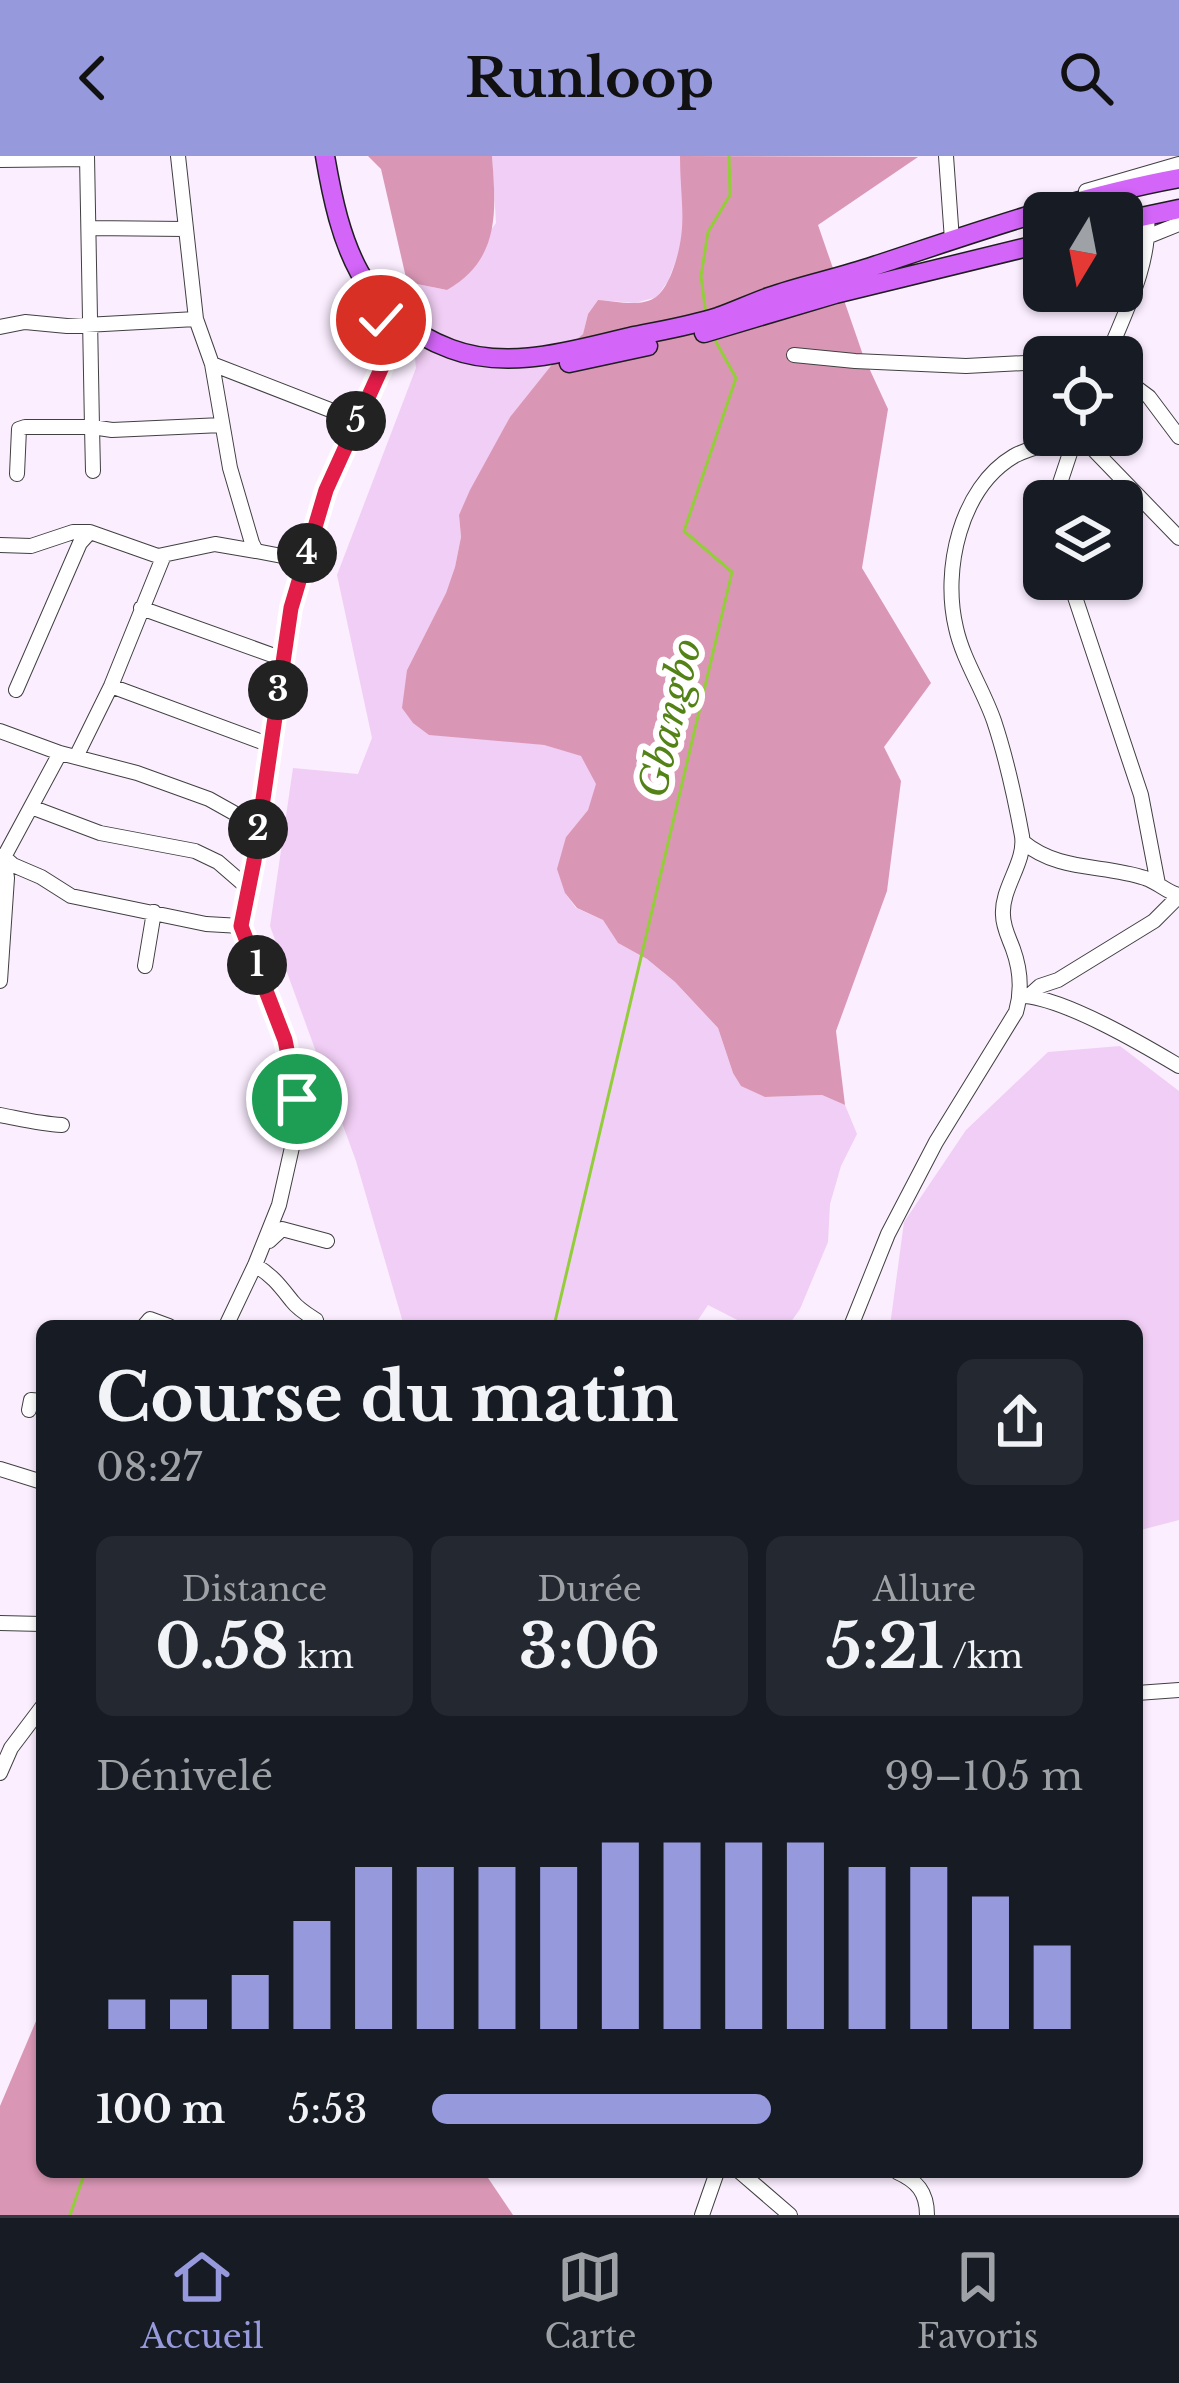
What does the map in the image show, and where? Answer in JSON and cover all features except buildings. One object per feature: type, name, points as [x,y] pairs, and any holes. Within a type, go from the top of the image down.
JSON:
[{"type":"main road","points":[[314,156],[326,220],[342,268],[362,298],[397,334],[419,348],[487,370],[559,365],[1023,248]]},
{"type":"main road","points":[[325,156],[343,241],[360,277],[378,301],[420,334],[454,350],[490,358],[525,358],[693,330]]},
{"type":"main road","points":[[1114,192],[1179,178]]},
{"type":"main road","points":[[1143,216],[1179,209]]},
{"type":"main road","points":[[717,324],[772,296],[1023,219]]},
{"type":"street","points":[[178,156],[196,319],[212,364],[230,468],[256,551]]},
{"type":"street","points":[[946,156],[952,240]]},
{"type":"street","points":[[0,160],[87,158],[93,471]]},
{"type":"street","points":[[1086,192],[1179,164]]},
{"type":"street","points":[[1115,336],[1140,274],[1149,236],[1147,215]]},
{"type":"street","points":[[1149,236],[1179,224]]},
{"type":"street","points":[[89,228],[185,229]]},
{"type":"street","points":[[0,327],[25,322],[67,326],[196,319]]},
{"type":"street","points":[[229,1320],[279,1205],[298,1125],[285,1040],[241,926],[291,608],[326,490],[397,334]]},
{"type":"street","points":[[794,355],[966,366],[1023,363]]},
{"type":"street","points":[[212,364],[356,421]]},
{"type":"street","points":[[1143,393],[1179,437]]},
{"type":"street","points":[[17,474],[19,429],[222,425]]},
{"type":"street","points":[[1023,452],[1000,466],[978,492],[960,532],[951,596],[956,631],[1002,746],[1023,842],[1003,915],[1025,996]]},
{"type":"street","points":[[1100,456],[1179,538]]},
{"type":"street","points":[[0,545],[31,546],[73,532],[90,532],[164,555],[215,544],[282,556],[307,555]]},
{"type":"street","points":[[16,690],[80,543],[90,532]]},
{"type":"street","points":[[76,757],[111,686],[164,555]]},
{"type":"street","points":[[1076,600],[1141,794],[1158,884]]},
{"type":"street","points":[[141,608],[283,659]]},
{"type":"street","points":[[111,686],[270,745]]},
{"type":"street","points":[[0,731],[209,799],[234,813],[255,846]]},
{"type":"street","points":[[0,981],[7,878],[2,857],[60,753]]},
{"type":"street","points":[[31,807],[100,833],[195,851],[218,862],[248,888]]},
{"type":"street","points":[[853,1320],[888,1234],[936,1142],[1025,996],[1154,921],[1179,895],[1135,875],[1058,862],[1038,855],[1023,842]]},
{"type":"street","points":[[2,857],[71,896],[206,924],[241,926]]},
{"type":"street","points":[[145,966],[154,912]]},
{"type":"street","points":[[1025,996],[1110,1028],[1179,1066]]},
{"type":"street","points":[[0,1115],[33,1124],[62,1124]]},
{"type":"street","points":[[279,1205],[295,1232]]},
{"type":"street","points":[[264,1244],[282,1229],[327,1240]]},
{"type":"street","points":[[255,1265],[316,1320]]},
{"type":"street","points":[[0,1469],[36,1480]]},
{"type":"street","points":[[0,1624],[36,1624]]},
{"type":"street","points":[[1143,1693],[1179,1690]]},
{"type":"street","points":[[0,1773],[11,1748],[36,1715]]},
{"type":"street","points":[[702,2215],[715,2178]]},
{"type":"street","points":[[759,2178],[790,2215]]},
{"type":"street","points":[[906,2178],[926,2197],[927,2215]]},
{"type":"shaded area","points":[[368,156],[492,156],[491,232],[465,278],[447,290],[407,282],[381,169]]},
{"type":"shaded area","points":[[492,156],[680,156],[685,222],[668,281],[657,297],[635,303],[598,300],[583,334],[562,352],[510,417],[459,515],[461,537],[455,567],[407,670],[466,736],[544,745],[582,756],[597,784],[588,810],[566,837],[565,893],[576,908],[603,920],[618,943],[675,982],[718,1028],[733,1073],[765,1097],[822,1095],[845,1105],[857,1134],[830,1204],[828,1242],[792,1320],[737,1320],[708,1305],[698,1320],[402,1320],[356,1161],[270,926],[293,768],[358,774],[372,738],[337,575],[416,368],[407,282],[447,290],[496,223]]},
{"type":"shaded area","points":[[680,156],[918,157],[818,225],[863,355],[888,409],[862,568],[931,683],[884,747],[901,781],[887,891],[836,1031],[845,1105],[822,1095],[765,1097],[741,1086],[718,1028],[675,982],[618,943],[603,920],[577,908],[565,893],[557,869],[566,837],[588,810],[596,784],[581,756],[544,745],[429,735],[402,708],[407,670],[455,567],[461,537],[459,515],[510,417],[562,352],[583,334],[598,300],[643,302],[656,297],[667,282],[682,228]]},
{"type":"shaded area","points":[[1120,1046],[1179,1091],[1179,1520],[1143,1529],[1143,1320],[891,1320],[904,1222],[966,1130],[1048,1052]]},
{"type":"shaded area","points":[[36,2021],[36,2178],[488,2178],[513,2215],[0,2215],[0,2106]]},
{"type":"waterway","name":"Gbangbo","points":[[706,315],[701,276],[708,232],[730,195],[729,156]]},
{"type":"waterway","name":"Gbangbo","points":[[555,1320],[732,572],[684,531],[736,378],[715,340]]},
{"type":"waterway","name":"Gbangbo","points":[[70,2215],[83,2178]]},
{"type":"route","points":[[297,1099],[285,1040],[241,926],[291,608],[326,490],[397,334],[381,320]]}]
